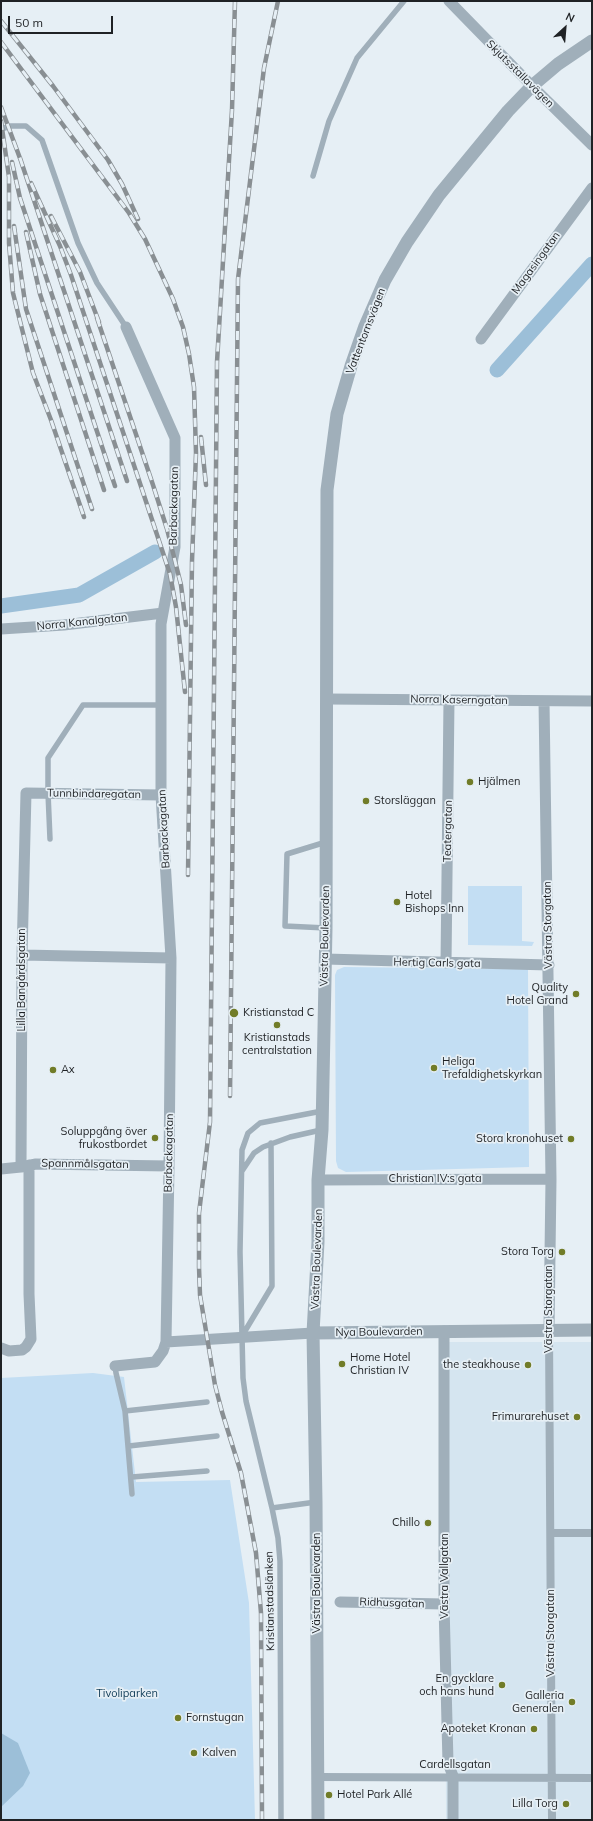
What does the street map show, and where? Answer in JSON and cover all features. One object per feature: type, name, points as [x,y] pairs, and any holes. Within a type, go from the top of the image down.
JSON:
[{"type":"street","name":"Skjutsstallavägen","points":[[449,1],[592,145]]},
{"type":"street","name":"Vattentornsvägen","points":[[327,699],[327,490],[337,414],[351,366],[365,326],[386,280],[407,242],[439,195],[480,144],[532,86],[558,64],[592,41]]},
{"type":"street","name":"Magasingatan","points":[[481,338],[592,188]]},
{"type":"street","name":"Barbackagatan","points":[[126,327],[175,438],[174,547],[161,624],[162,795],[171,958],[166,1342]]},
{"type":"street","name":"Norra Kanalgatan","points":[[1,629],[64,626],[163,613]]},
{"type":"street","name":"Norra Kaserngatan","points":[[327,699],[592,701]]},
{"type":"street","name":"Västra Boulevarden","points":[[318,1820],[316,1502],[313,1333],[318,1242],[318,1180],[322,1130],[326,928],[327,699]]},
{"type":"street","name":"Teatergatan","points":[[446,963],[449,700]]},
{"type":"street","name":"Västra Storgatan","points":[[544,701],[551,1179],[549,1330],[552,1820]]},
{"type":"street","name":"Tunnbindaregatan","points":[[26,793],[162,795]]},
{"type":"street","name":"Lilla Bangårdsgatan","points":[[1,1348],[9,1351],[22,1350],[31,1339],[25,1166],[22,955],[26,793]]},
{"type":"street","points":[[22,955],[171,958]]},
{"type":"street","name":"Hertig Carls gata","points":[[325,959],[549,965]]},
{"type":"street","name":"Spannmålsgatan","points":[[1,1169],[36,1164],[169,1166]]},
{"type":"street","name":"Christian IV:s gata","points":[[318,1180],[551,1179]]},
{"type":"street","name":"Nya Boulevarden","points":[[166,1342],[313,1333],[444,1330],[592,1330]]},
{"type":"street","name":"Västra Vallgatan","points":[[444,1330],[444,1604],[448,1763],[453,1776],[452,1820]]},
{"type":"street","points":[[115,1366],[155,1362],[163,1351],[166,1342]]},
{"type":"street","points":[[551,1533],[592,1533]]},
{"type":"street","name":"Ridhusgatan","points":[[340,1602],[444,1604]]},
{"type":"street","name":"Cardellsgatan","points":[[318,1777],[453,1776],[592,1778]]},
{"type":"lane","points":[[313,176],[329,121],[357,58],[404,1]]},
{"type":"lane","points":[[1,129],[11,126],[26,126],[42,140],[78,243],[97,283],[126,327]]},
{"type":"lane","points":[[50,839],[48,758],[83,705],[161,705]]},
{"type":"lane","points":[[326,842],[287,854],[286,926],[326,928]]},
{"type":"lane","name":"Kristianstadslänken","points":[[281,1820],[281,1573],[278,1538],[246,1401],[241,1361],[240,1252],[242,1150],[248,1133],[254,1127],[270,1120],[322,1111]]},
{"type":"lane","points":[[242,1171],[254,1154],[263,1147],[290,1137],[322,1130]]},
{"type":"lane","points":[[241,1337],[272,1286],[271,1143]]},
{"type":"lane","points":[[115,1366],[126,1411],[132,1477],[132,1494]]},
{"type":"lane","points":[[126,1411],[207,1402]]},
{"type":"lane","points":[[129,1446],[217,1436]]},
{"type":"lane","points":[[132,1477],[207,1471]]},
{"type":"lane","points":[[272,1508],[316,1502]]},
{"type":"shaded area","points":[[444,1342],[592,1342],[592,1820],[446,1820]]},
{"type":"shaded area","points":[[1,1733],[18,1743],[30,1773],[23,1786],[1,1807]]},
{"type":"green space","points":[[468,886],[522,886],[522,941],[534,942],[532,946],[468,945]]},
{"type":"green space","points":[[344,967],[528,969],[529,1167],[346,1172],[338,1168],[336,1161],[335,975],[337,970]]},
{"type":"green space","name":"Tivoliparken","points":[[93,1373],[124,1377],[136,1482],[230,1480],[249,1603],[255,1820],[1,1820],[1,1378]]},
{"type":"waterway","points":[[497,370],[592,264]]},
{"type":"waterway","points":[[1,606],[79,595],[155,552]]},
{"type":"railway","points":[[235,1],[232,110],[217,362],[210,1122],[199,1213],[199,1267],[200,1295],[215,1385],[241,1473],[256,1553],[261,1613],[262,1820]]},
{"type":"railway","points":[[230,1096],[238,279],[264,68],[278,1]]},
{"type":"railway","points":[[1,21],[53,86],[108,160],[122,184],[138,219]]},
{"type":"railway","points":[[1,42],[129,213],[145,239],[173,299],[183,327],[194,387],[196,453],[192,561],[188,875]]},
{"type":"railway","points":[[1,107],[21,161]]},
{"type":"railway","points":[[1,121],[9,177],[9,243],[13,293],[33,373],[51,420],[84,517]]},
{"type":"railway","points":[[20,158],[127,481]]},
{"type":"railway","points":[[12,162],[20,198],[115,486]]},
{"type":"railway","points":[[31,183],[60,246],[71,275],[170,574],[176,607],[185,692]]},
{"type":"railway","points":[[51,216],[80,272],[99,322]]},
{"type":"railway","points":[[14,226],[26,309],[92,509]]},
{"type":"railway","points":[[26,232],[40,294],[104,490]]},
{"type":"railway","points":[[97,318],[167,529],[181,585],[186,625]]},
{"type":"railway","points":[[201,437],[206,485]]},
{"type":"place","name":"Hjälmen","points":[[470,782]]},
{"type":"place","name":"Storsläggan","points":[[366,801]]},
{"type":"place","name":"Hotel Bishops Inn","points":[[397,902]]},
{"type":"place","name":"Quality Hotel Grand","points":[[576,994]]},
{"type":"place","name":"Kristianstad C","points":[[234,1013]]},
{"type":"place","name":"Kristianstads centralstation","points":[[277,1025]]},
{"type":"place","name":"Heliga Trefaldighetskyrkan","points":[[434,1068]]},
{"type":"place","name":"Ax","points":[[53,1070]]},
{"type":"place","name":"Soluppgång över frukostbordet","points":[[155,1138]]},
{"type":"place","name":"Stora kronohuset","points":[[571,1139]]},
{"type":"place","name":"Stora Torg","points":[[562,1252]]},
{"type":"place","name":"Home Hotel Christian IV","points":[[342,1364]]},
{"type":"place","name":"the steakhouse","points":[[528,1365]]},
{"type":"place","name":"Frimurarehuset","points":[[577,1417]]},
{"type":"place","name":"Chillo","points":[[428,1523]]},
{"type":"place","name":"En gycklare och hans hund","points":[[502,1685]]},
{"type":"place","name":"Galleria Generalen","points":[[572,1702]]},
{"type":"place","name":"Fornstugan","points":[[178,1718]]},
{"type":"place","name":"Apoteket Kronan","points":[[534,1729]]},
{"type":"place","name":"Kalven","points":[[194,1753]]},
{"type":"place","name":"Hotel Park Allé","points":[[329,1795]]},
{"type":"place","name":"Lilla Torg","points":[[566,1804]]}]
